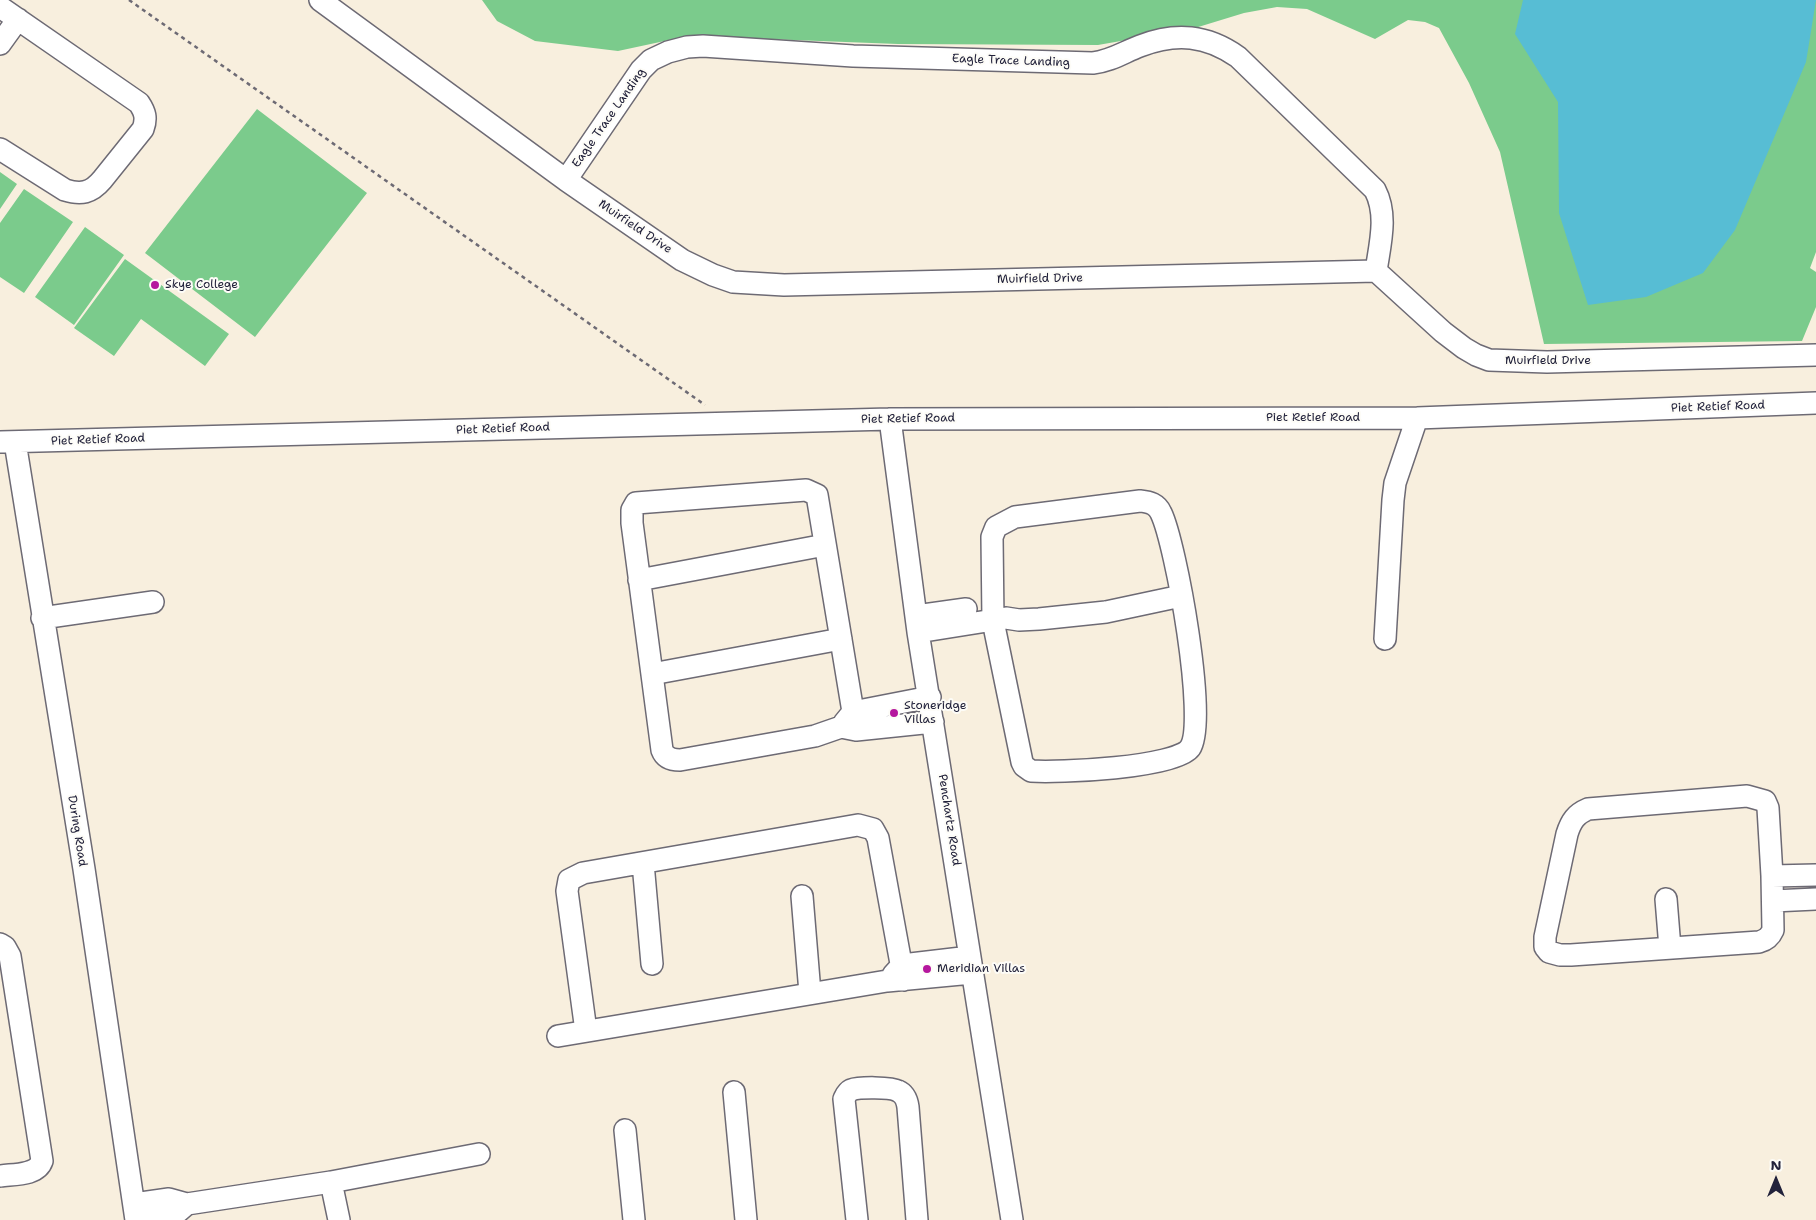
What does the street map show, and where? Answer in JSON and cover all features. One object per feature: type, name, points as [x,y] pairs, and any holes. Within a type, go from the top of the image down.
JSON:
[{"type":"street","name":"Muirfield Drive","points":[[320,0],[566,180],[682,260],[733,282],[784,285],[1376,271],[1443,332],[1476,355],[1489,360],[1547,362],[1816,355]]},
{"type":"street","points":[[0,7],[139,103],[145,113],[146,120],[143,129],[96,188],[82,193],[76,194],[65,190],[0,149]]},
{"type":"street","points":[[0,44],[18,19]]},
{"type":"street","name":"Eagle Trace Landing","points":[[566,180],[640,70],[651,60],[668,52],[687,47],[719,46],[870,57],[1093,64],[1105,62],[1139,46],[1164,38],[1191,38],[1208,41],[1226,48],[1238,57],[1375,190],[1380,199],[1382,210],[1376,271]]},
{"type":"street","name":"Piet Retief Road","points":[[7,442],[890,419],[1417,418],[1816,403]]},
{"type":"street","points":[[1385,639],[1395,483],[1417,418]]},
{"type":"street","name":"Penchartz Road","points":[[890,419],[917,624],[1012,1220]]},
{"type":"street","name":"During Road","points":[[7,442],[42,618],[84,869],[135,1212]]},
{"type":"street","points":[[850,723],[841,639],[817,495],[810,491],[642,501],[636,503],[633,506],[631,516],[662,750],[666,756],[675,760],[815,736],[930,697]]},
{"type":"street","points":[[1140,501],[1154,504],[1161,512],[1168,532],[1189,639],[1195,691],[1193,740],[1190,748],[1185,752],[1158,761],[1137,765],[1031,771],[1024,766],[997,615],[991,545],[996,527],[1015,517],[1140,501]]},
{"type":"street","points":[[639,580],[825,545]]},
{"type":"street","points":[[917,624],[958,624],[997,615],[1019,620],[1106,612],[1181,596]]},
{"type":"street","points":[[42,618],[152,602]]},
{"type":"street","points":[[652,674],[841,639]]},
{"type":"street","points":[[850,723],[934,722]]},
{"type":"street","points":[[1747,796],[1760,799],[1765,802],[1768,808],[1772,876],[1773,930],[1766,940],[1571,955],[1549,952],[1545,947],[1545,937],[1567,834],[1575,816],[1588,809],[1747,796]]},
{"type":"street","points":[[586,1031],[567,885],[569,880],[583,873],[858,825],[867,826],[876,832],[878,838],[898,975]]},
{"type":"street","points":[[643,863],[652,964]]},
{"type":"street","points":[[1772,876],[1813,875]]},
{"type":"street","points":[[802,896],[810,993]]},
{"type":"street","points":[[1666,899],[1670,948]]},
{"type":"street","points":[[1773,901],[1813,899]]},
{"type":"street","points":[[0,944],[5,947],[10,956],[42,1161],[40,1166],[34,1171],[0,1176]]},
{"type":"street","points":[[558,1036],[810,993],[898,975],[971,965]]},
{"type":"street","points":[[857,1220],[844,1099],[846,1094],[854,1090],[890,1088],[904,1095],[908,1107],[917,1220]]},
{"type":"street","points":[[734,1092],[746,1220]]},
{"type":"street","points":[[624,1130],[634,1220]]},
{"type":"street","points":[[135,1212],[169,1199],[187,1204],[331,1182],[479,1154]]},
{"type":"street","points":[[331,1182],[339,1220]]},
{"type":"street","points":[[149,1220],[173,1216],[187,1204]]},
{"type":"path","points":[[129,0],[706,406]]},
{"type":"green space","points":[[482,0],[1816,0],[1816,252],[1810,268],[1816,272],[1816,307],[1802,341],[1544,344],[1500,152],[1469,83],[1439,28],[1425,22],[1408,20],[1375,39],[1307,9],[1277,7],[1244,13],[1195,28],[1098,45],[898,44],[688,36],[618,51],[535,41],[497,21]]},
{"type":"green space","points":[[257,109],[367,193],[255,337],[145,253]]},
{"type":"green space","points":[[0,172],[17,184],[0,209]]},
{"type":"green space","points":[[24,189],[73,222],[24,293],[0,277],[0,223]]},
{"type":"green space","points":[[85,227],[124,255],[74,325],[35,297]]},
{"type":"green space","points":[[125,259],[229,334],[205,366],[141,319],[114,356],[74,328]]},
{"type":"water","points":[[1523,0],[1816,0],[1806,62],[1735,230],[1703,273],[1646,297],[1588,305],[1559,213],[1558,102],[1515,34]]},
{"type":"place","name":"Skye College","points":[[155,285]]},
{"type":"place","name":"Stoneridge Villas","points":[[894,713]]},
{"type":"place","name":"Meridian Villas","points":[[927,969]]}]
